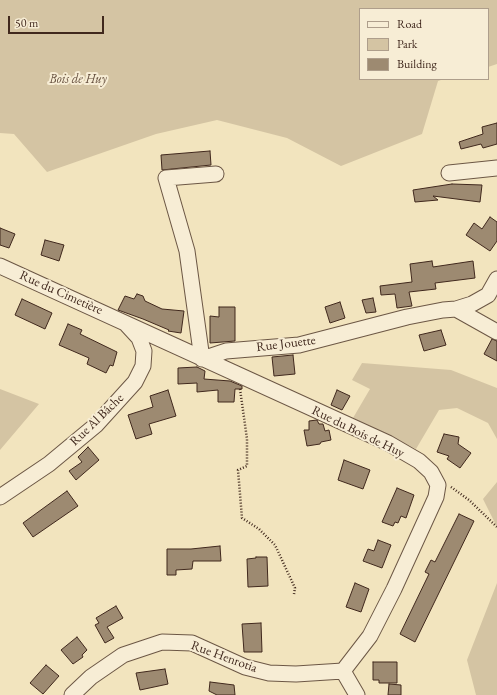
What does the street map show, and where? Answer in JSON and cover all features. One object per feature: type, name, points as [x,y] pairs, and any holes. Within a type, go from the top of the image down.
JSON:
[{"type":"street","points":[[449,173],[497,168]]},
{"type":"street","points":[[202,359],[188,251],[166,178],[216,174]]},
{"type":"street","name":"Rue du Cimetière","points":[[0,266],[122,320]]},
{"type":"street","name":"Rue Jouette","points":[[202,359],[226,351],[299,346],[407,317],[456,309],[472,304],[488,294],[497,279]]},
{"type":"street","points":[[456,309],[497,332]]},
{"type":"street","points":[[122,320],[202,359]]},
{"type":"street","name":"Rue Al Bâche","points":[[0,497],[49,464],[96,425],[135,382],[143,366],[144,351],[139,338],[122,320]]},
{"type":"street","name":"Rue du Bois de Huy","points":[[202,359],[388,443],[419,462],[431,472],[438,484]]},
{"type":"street","points":[[356,695],[343,671],[370,636],[428,517],[436,497],[438,484]]},
{"type":"street","name":"Rue Henrotia","points":[[72,695],[90,677],[123,655],[162,642],[192,643],[245,667],[269,673],[296,674],[343,671]]},
{"type":"path","points":[[237,375],[247,438],[247,466],[238,470],[242,518],[259,528],[275,545],[295,588],[294,594]]},
{"type":"path","points":[[438,484],[449,486],[469,500],[497,527]]},
{"type":"green space","name":"Bois de Huy","points":[[0,0],[497,0],[497,64],[489,67],[489,8],[359,8],[359,80],[441,80],[438,81],[422,134],[341,166],[287,138],[217,120],[156,134],[47,172],[14,134],[0,133]]},
{"type":"green space","points":[[362,363],[451,370],[497,388],[497,439],[488,423],[457,408],[439,410],[416,449],[353,418],[370,389],[352,380]]},
{"type":"green space","points":[[0,389],[39,404],[0,450]]},
{"type":"green space","points":[[497,482],[497,527],[483,499]]},
{"type":"green space","points":[[497,583],[497,695],[476,695],[467,660]]},
{"type":"building","points":[[497,123],[497,144],[483,148],[481,144],[461,149],[459,142],[483,134],[482,127]]},
{"type":"building","points":[[210,151],[211,165],[162,170],[161,155]]},
{"type":"building","points":[[452,184],[482,185],[480,202],[433,196],[438,200],[415,202],[413,190]]},
{"type":"building","points":[[490,217],[497,222],[497,241],[490,251],[466,235],[474,223],[482,229]]},
{"type":"building","points":[[0,228],[15,234],[9,248],[0,245]]},
{"type":"building","points":[[45,240],[64,245],[59,261],[41,255]]},
{"type":"building","points":[[432,261],[433,267],[473,261],[475,278],[435,283],[436,289],[409,292],[412,306],[397,308],[395,294],[381,295],[380,286],[412,282],[410,264]]},
{"type":"building","points":[[137,294],[143,296],[145,301],[162,309],[184,311],[181,333],[168,331],[169,330],[118,310],[125,296],[134,299]]},
{"type":"building","points":[[373,298],[376,312],[366,313],[362,300]]},
{"type":"building","points":[[22,299],[52,313],[45,329],[15,315]]},
{"type":"building","points":[[340,302],[345,318],[330,323],[325,307]]},
{"type":"building","points":[[219,307],[235,307],[235,341],[210,343],[210,316],[219,317]]},
{"type":"building","points":[[68,324],[82,330],[80,334],[117,352],[113,366],[110,365],[106,373],[87,364],[89,358],[59,345]]},
{"type":"building","points":[[441,330],[446,345],[424,351],[419,335]]},
{"type":"building","points":[[492,339],[497,341],[497,361],[484,354]]},
{"type":"building","points":[[293,355],[295,374],[274,376],[272,357]]},
{"type":"building","points":[[197,367],[205,371],[204,379],[230,381],[242,386],[242,389],[235,389],[234,402],[218,402],[218,390],[197,392],[197,383],[178,384],[178,368]]},
{"type":"building","points":[[168,390],[176,416],[149,424],[152,434],[136,439],[128,415],[153,407],[150,396]]},
{"type":"building","points":[[337,390],[350,396],[342,410],[331,405]]},
{"type":"building","points":[[317,420],[319,424],[323,424],[325,431],[329,430],[331,440],[321,442],[320,444],[307,446],[304,430],[309,430],[309,421]]},
{"type":"building","points":[[444,434],[459,437],[458,444],[471,453],[460,468],[447,459],[449,456],[437,452]]},
{"type":"building","points":[[88,447],[99,460],[76,480],[69,471],[82,462],[78,457]]},
{"type":"building","points":[[344,460],[370,470],[363,489],[338,480]]},
{"type":"building","points":[[397,488],[414,495],[406,518],[401,516],[398,523],[395,522],[393,526],[382,522]]},
{"type":"building","points":[[67,491],[78,506],[33,537],[23,523]]},
{"type":"building","points":[[459,514],[474,521],[415,642],[400,634],[429,574],[425,572],[431,560],[435,562]]},
{"type":"building","points":[[378,540],[391,545],[382,568],[363,561],[368,549],[374,551]]},
{"type":"building","points":[[220,546],[221,561],[193,561],[192,569],[176,570],[176,575],[167,575],[167,549],[191,549]]},
{"type":"building","points":[[267,557],[268,586],[248,587],[247,559]]},
{"type":"building","points":[[355,583],[369,589],[361,612],[346,607]]},
{"type":"building","points":[[116,606],[123,618],[107,627],[114,638],[105,643],[95,625],[99,623],[96,618]]},
{"type":"building","points":[[261,623],[262,652],[244,652],[242,624]]},
{"type":"building","points":[[77,637],[87,650],[82,655],[83,657],[73,664],[61,650]]},
{"type":"building","points":[[373,662],[397,662],[397,683],[379,683],[379,680],[373,680]]},
{"type":"building","points":[[46,665],[59,676],[43,694],[30,683]]},
{"type":"building","points":[[165,669],[168,684],[140,690],[136,673]]},
{"type":"building","points":[[210,682],[234,685],[235,695],[217,695],[209,691]]},
{"type":"building","points":[[389,684],[401,685],[401,695],[388,695]]}]
